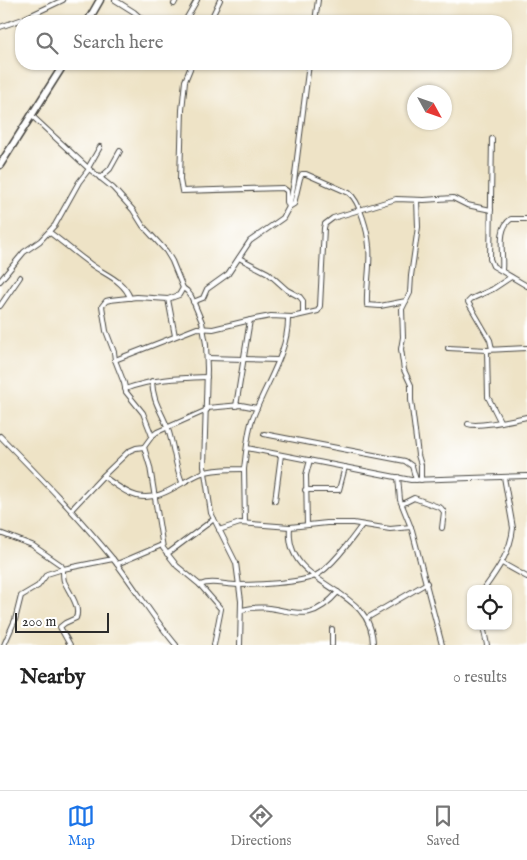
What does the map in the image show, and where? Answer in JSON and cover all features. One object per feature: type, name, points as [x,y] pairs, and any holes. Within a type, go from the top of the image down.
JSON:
[{"type":"highway","points":[[96,15],[105,0]]},
{"type":"highway","points":[[91,15],[97,2]]},
{"type":"highway","points":[[0,157],[55,70]]},
{"type":"highway","points":[[0,165],[60,70]]},
{"type":"street","points":[[31,15],[63,0]]},
{"type":"street","points":[[115,0],[137,15]]},
{"type":"street","points":[[188,15],[196,0]]},
{"type":"street","points":[[213,15],[220,0]]},
{"type":"street","points":[[316,15],[318,0]]},
{"type":"street","points":[[0,28],[15,22]]},
{"type":"street","points":[[190,70],[185,81],[182,110],[180,180],[182,191],[283,188],[287,191],[289,207]]},
{"type":"street","points":[[194,302],[203,298],[207,289],[228,274],[250,241],[283,218],[289,207],[308,70]]},
{"type":"street","points":[[31,115],[119,194],[133,210],[143,226],[166,251],[172,261],[182,288],[188,291],[194,302],[204,330],[207,358],[204,466],[209,506],[234,558],[240,585],[242,610],[240,645]]},
{"type":"street","points":[[492,139],[491,264],[502,270],[510,278],[527,286]]},
{"type":"street","points":[[0,281],[24,252],[49,232],[66,207],[100,146]]},
{"type":"street","points":[[100,178],[110,169],[120,151]]},
{"type":"street","points":[[289,207],[294,204],[302,174],[306,174],[352,195],[360,210],[369,245],[367,304],[380,306],[406,301]]},
{"type":"street","points":[[115,360],[197,328],[204,330],[271,316],[288,317],[318,311],[320,306],[325,224],[333,218],[396,199],[453,198],[467,205],[491,210]]},
{"type":"street","points":[[417,200],[418,228],[410,293],[402,306],[401,313],[404,370],[412,385],[410,400],[421,465],[421,480]]},
{"type":"street","points":[[502,270],[504,226],[511,219],[527,219]]},
{"type":"street","points":[[49,232],[89,264],[114,279],[127,292],[130,298]]},
{"type":"street","points":[[239,258],[254,264],[287,290],[300,297],[303,301],[303,314]]},
{"type":"street","points":[[0,306],[20,277]]},
{"type":"street","points":[[500,421],[488,397],[490,340],[468,302],[510,278]]},
{"type":"street","points":[[152,436],[143,413],[128,396],[125,389],[106,331],[102,306],[106,301],[130,298],[151,297],[168,299],[179,295],[182,288]]},
{"type":"street","points":[[168,299],[175,336]]},
{"type":"street","points":[[246,523],[244,469],[251,423],[287,335],[288,317]]},
{"type":"street","points":[[236,406],[250,320]]},
{"type":"street","points":[[448,348],[490,350],[527,348]]},
{"type":"street","points":[[207,358],[278,360]]},
{"type":"street","points":[[125,389],[152,381],[207,377]]},
{"type":"street","points":[[152,381],[153,397],[167,427],[177,470],[182,482]]},
{"type":"street","points":[[71,510],[129,451],[144,447],[152,436],[167,427],[207,409],[236,406],[257,408]]},
{"type":"street","points":[[468,424],[482,425],[527,417]]},
{"type":"street","points":[[264,434],[405,461],[412,466],[416,480]]},
{"type":"street","points":[[0,436],[59,496],[117,564],[176,645]]},
{"type":"street","points":[[144,447],[148,456],[162,545],[167,554],[182,571],[200,585],[221,609],[214,645]]},
{"type":"street","points":[[247,448],[416,480],[527,476]]},
{"type":"street","points":[[275,501],[282,456]]},
{"type":"street","points":[[307,525],[305,490],[310,460]]},
{"type":"street","points":[[305,490],[339,490],[345,467]]},
{"type":"street","points":[[103,476],[130,494],[141,497],[154,496],[166,492],[182,482],[206,472],[244,469]]},
{"type":"street","points":[[487,585],[502,563],[512,536],[513,528],[504,477]]},
{"type":"street","points":[[398,478],[398,491],[411,527],[442,645]]},
{"type":"street","points":[[402,504],[414,498],[441,508],[444,512],[442,528]]},
{"type":"street","points":[[167,554],[214,519]]},
{"type":"street","points":[[219,530],[235,524],[246,523],[290,527],[328,523],[390,529],[411,527]]},
{"type":"street","points":[[200,585],[212,582],[240,585],[288,582],[313,577],[331,563],[362,525]]},
{"type":"street","points":[[290,527],[289,541],[295,554],[313,577],[353,602],[367,618],[373,638],[373,645]]},
{"type":"street","points":[[0,533],[32,546],[61,565],[63,580],[68,586],[78,612],[76,618],[64,623],[60,627],[70,645]]},
{"type":"street","points":[[117,564],[162,545]]},
{"type":"street","points":[[4,645],[15,620],[21,596],[38,586],[47,574],[63,569],[113,560]]},
{"type":"street","points":[[502,563],[527,577]]},
{"type":"street","points":[[367,618],[427,583]]},
{"type":"street","points":[[242,610],[260,607],[306,614],[325,606],[338,592]]},
{"type":"street","points":[[332,629],[332,645]]},
{"type":"street","points":[[485,630],[487,645]]}]
